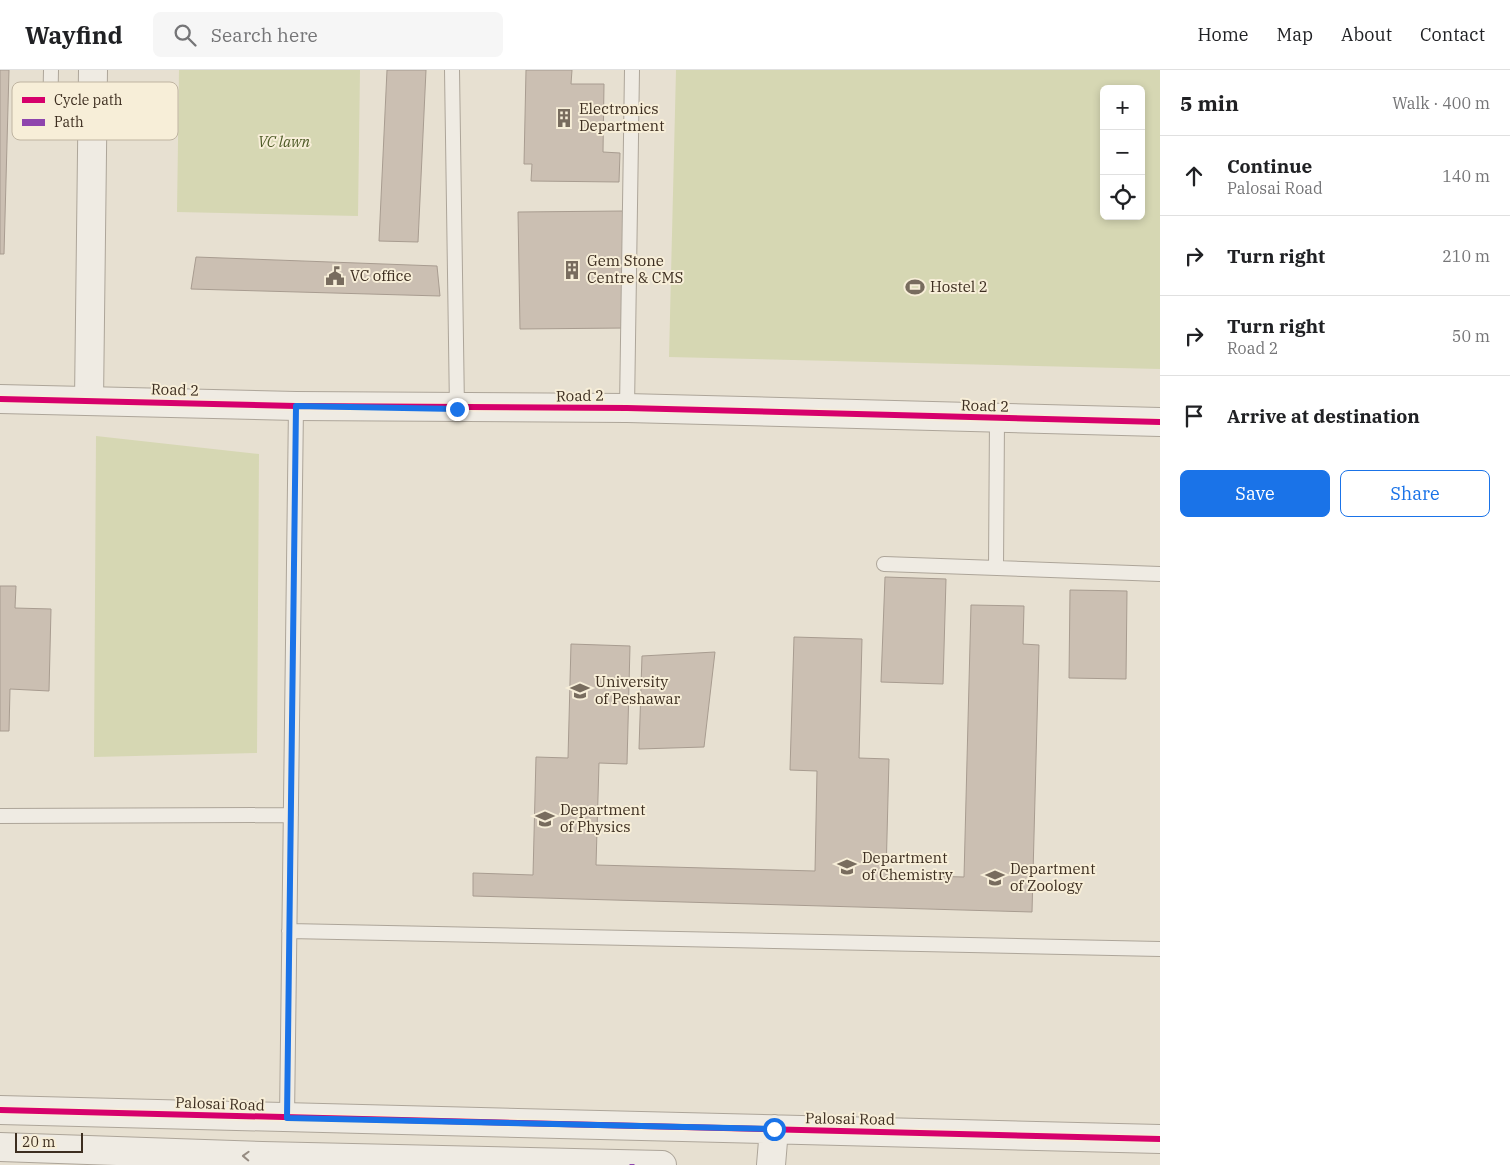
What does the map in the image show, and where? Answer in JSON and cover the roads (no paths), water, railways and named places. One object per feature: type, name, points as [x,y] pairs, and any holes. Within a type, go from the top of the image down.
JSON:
[{"type":"street","points":[[89,400],[92,140]]},
{"type":"street","name":"Road 2","points":[[0,399],[457,409],[627,408],[1160,422]]},
{"type":"street","name":"Palosai Road","points":[[0,1110],[1160,1139]]},
{"type":"street","points":[[771,1165],[774,1129]]},
{"type":"street","points":[[0,1147],[262,1156],[662,1165]]},
{"type":"lane","points":[[452,70],[457,409]]},
{"type":"lane","points":[[627,408],[632,70]]},
{"type":"lane","points":[[287,1118],[296,406]]},
{"type":"lane","points":[[996,568],[997,419]]},
{"type":"lane","points":[[884,564],[1160,574]]},
{"type":"lane","points":[[0,816],[291,815]]},
{"type":"lane","points":[[289,931],[1160,949]]},
{"type":"place","name":"Electronics Department","points":[[564,118]]},
{"type":"place","name":"Gem Stone Centre & CMS","points":[[572,270]]},
{"type":"place","name":"VC office","points":[[335,276]]},
{"type":"place","name":"Hostel 2","points":[[915,287]]},
{"type":"place","name":"University of Peshawar","points":[[580,691]]},
{"type":"place","name":"Department of Physics","points":[[545,819]]},
{"type":"place","name":"Department of Chemistry","points":[[847,867]]},
{"type":"place","name":"Department of Zoology","points":[[995,878]]},
{"type":"park label","name":"VC lawn","points":[[284,142]]}]
